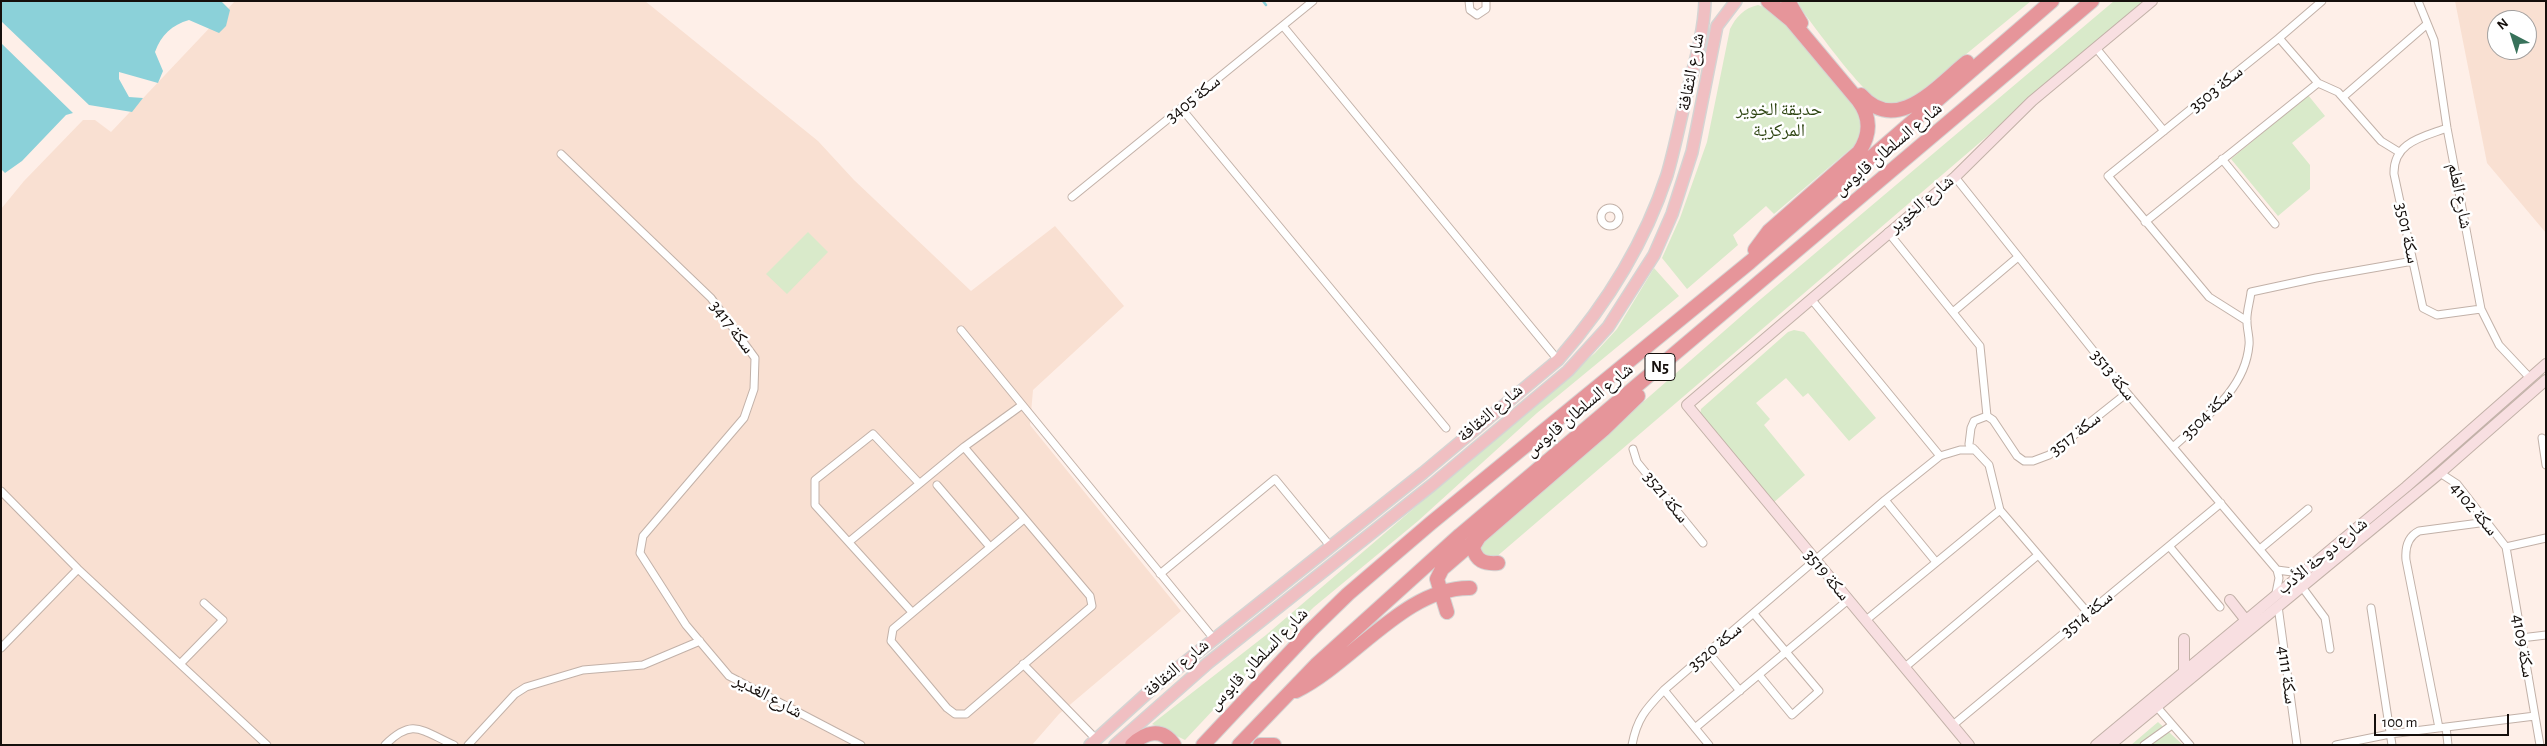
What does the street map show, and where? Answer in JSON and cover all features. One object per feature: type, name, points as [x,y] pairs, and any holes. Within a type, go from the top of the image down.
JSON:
[{"type":"highway","points":[[1750,262],[1769,231],[1859,152],[1864,144],[1868,126],[1863,108],[1858,100],[1791,20],[1768,1]]},
{"type":"highway","points":[[1788,1],[1802,24],[1862,97],[1868,103],[1884,111],[1901,111],[1910,108],[1974,56],[1999,46]]},
{"type":"highway","name":"شارع السلطان قابوس","points":[[1203,745],[1310,630],[1348,594],[1431,522],[1750,262],[2052,1]]},
{"type":"highway","name":"شارع السلطان قابوس","points":[[1239,745],[1284,696],[1447,547],[2092,1]]},
{"type":"highway","points":[[1447,612],[1439,592],[1437,578],[1442,569],[1604,429],[1720,316]]},
{"type":"highway","points":[[1481,535],[1473,546],[1474,554],[1479,561],[1488,564],[1498,563]]},
{"type":"highway","points":[[1284,696],[1317,680],[1407,609],[1439,592],[1470,588]]},
{"type":"highway","points":[[1132,745],[1144,735],[1154,733],[1163,735],[1174,745]]},
{"type":"highway","points":[[1260,745],[1274,745]]},
{"type":"main road","name":"شارع الثقافة","points":[[1093,742],[1154,687],[1331,547],[1558,360],[1592,319],[1639,244],[1650,220],[1673,150],[1702,36],[1705,1]]},
{"type":"main road","name":"شارع الثقافة","points":[[1115,745],[1208,663],[1568,371],[1602,334],[1644,274],[1672,214],[1692,152],[1713,40],[1718,26],[1736,1]]},
{"type":"main road","name":"شارع الخوير","points":[[1687,405],[1812,300],[1888,232],[1955,177],[2032,101],[2152,1]]},
{"type":"main road","points":[[1489,437],[1559,371],[1558,360],[1571,360],[1602,334]]},
{"type":"main road","name":"شارع دوحة الأدب","points":[[2096,745],[2300,573],[2406,487],[2546,364]]},
{"type":"main road","name":"شارع دوحة الأدب","points":[[2110,745],[2440,473],[2546,380]]},
{"type":"main road","name":"سكة 3519","points":[[1687,405],[1969,745]]},
{"type":"main road","points":[[2230,600],[2245,619]]},
{"type":"main road","points":[[2184,640],[2184,670]]},
{"type":"street","name":"سكة 3405","points":[[1072,197],[1312,1]]},
{"type":"street","points":[[1469,1],[1470,10],[1477,15],[1486,9],[1486,1]]},
{"type":"street","name":"سكة 3503","points":[[2145,222],[2108,176],[2322,1]]},
{"type":"street","name":"شارع العلم","points":[[2418,1],[2426,25],[2434,40],[2447,128],[2481,309],[2499,345],[2530,378]]},
{"type":"street","points":[[2343,97],[2426,25]]},
{"type":"street","points":[[1283,26],[1558,360]]},
{"type":"street","points":[[2279,38],[2318,83],[2338,92],[2381,141],[2399,152],[2409,142],[2447,128]]},
{"type":"street","points":[[2096,48],[2164,131]]},
{"type":"street","points":[[2247,321],[2209,297],[2145,222],[2318,83]]},
{"type":"street","points":[[1182,108],[1446,428]]},
{"type":"street","name":"سكة 3501","points":[[2399,152],[2394,174],[2421,303],[2427,312],[2436,315],[2481,309]]},
{"type":"street","name":"سكة 3417","points":[[561,154],[710,298],[755,358],[754,389],[744,418],[643,536],[640,554]]},
{"type":"street","points":[[2222,159],[2275,224]]},
{"type":"street","name":"سكة 3513","points":[[1955,177],[2127,393],[2277,570]]},
{"type":"street","points":[[1888,232],[1980,346],[1987,416],[1974,421],[1970,428],[1966,447]]},
{"type":"street","points":[[1953,312],[2018,257]]},
{"type":"street","name":"سكة 3504","points":[[2173,447],[2227,396],[2239,381],[2245,367],[2249,344],[2247,321],[2251,292],[2316,278],[2413,261]]},
{"type":"street","points":[[1812,300],[1940,456]]},
{"type":"street","points":[[961,330],[1214,639]]},
{"type":"street","name":"سكة 3517","points":[[1987,416],[1993,420],[2018,456],[2024,460],[2034,461],[2049,455],[2127,393]]},
{"type":"street","points":[[850,542],[964,447],[1022,405]]},
{"type":"street","points":[[911,611],[815,505],[815,480],[873,434],[919,483]]},
{"type":"street","points":[[2542,438],[2546,465]]},
{"type":"street","points":[[964,447],[1090,596],[1092,606],[966,714],[955,714],[947,708],[891,641],[893,629],[911,611],[1024,519]]},
{"type":"street","points":[[1814,560],[1940,456],[1966,447],[1975,450],[1989,465],[2000,510],[2088,614]]},
{"type":"street","name":"سكة 3521","points":[[1633,449],[1637,462],[1702,543]]},
{"type":"street","name":"سكة 4102","points":[[2440,473],[2457,484],[2506,547]]},
{"type":"street","points":[[1160,574],[1276,479],[1331,547]]},
{"type":"street","points":[[937,485],[990,547]]},
{"type":"street","points":[[1,491],[78,569],[267,745]]},
{"type":"street","points":[[1885,500],[1936,562]]},
{"type":"street","name":"سكة 3514","points":[[1953,725],[2221,503]]},
{"type":"street","points":[[2260,549],[2308,509]]},
{"type":"street","points":[[1865,621],[2000,510]]},
{"type":"street","points":[[2448,745],[2442,727],[2406,560],[2406,546],[2410,537],[2419,531],[2487,522]]},
{"type":"street","points":[[2506,547],[2546,538]]},
{"type":"street","points":[[2169,546],[2220,607]]},
{"type":"street","name":"سكة 4109","points":[[2506,547],[2540,745]]},
{"type":"street","name":"شارع الغدير","points":[[640,554],[686,625],[729,676],[861,745]]},
{"type":"street","points":[[1904,668],[2038,554]]},
{"type":"street","name":"سكة 3520","points":[[1632,745],[1642,712],[1664,690],[1754,614],[1814,560]]},
{"type":"street","points":[[1,648],[78,569]]},
{"type":"street","points":[[2276,593],[2279,578],[2277,570],[2300,573]]},
{"type":"street","points":[[2302,587],[2325,618],[2330,649]]},
{"type":"street","points":[[1695,728],[1848,600]]},
{"type":"street","points":[[180,664],[223,620],[204,603]]},
{"type":"street","name":"سكة 4111","points":[[2278,606],[2297,745]]},
{"type":"street","points":[[2371,608],[2392,745]]},
{"type":"street","points":[[1754,614],[1819,692],[1792,715],[1759,675]]},
{"type":"street","points":[[2521,638],[2546,635]]},
{"type":"street","points":[[468,745],[515,694],[526,687],[583,670],[643,665],[700,641]]},
{"type":"street","points":[[1708,652],[1740,691]]},
{"type":"street","points":[[1024,664],[1093,742]]},
{"type":"street","points":[[1664,690],[1710,745]]},
{"type":"street","points":[[2157,707],[2190,745]]},
{"type":"street","points":[[2336,745],[2390,734],[2535,716]]},
{"type":"street","points":[[2144,745],[2172,725]]},
{"type":"street","points":[[385,745],[399,731],[408,728],[419,729],[454,745]]},
{"type":"shaded area","points":[[235,1],[645,1],[818,141],[854,180],[971,291],[1055,226],[1124,306],[1033,390],[1030,425],[1181,611],[1059,714],[1032,745],[1,745],[1,209],[24,181],[83,120],[95,120],[111,132]]},
{"type":"shaded area","points":[[2455,1],[2546,1],[2546,233],[2487,163]]},
{"type":"green space","name":"حديقة الخوير المركزية","points":[[1798,1],[2031,1],[1904,105],[1889,107],[1880,103],[1856,79],[1801,9]]},
{"type":"green space","points":[[2114,1],[2145,1],[1495,558],[1491,560],[1480,551],[1482,543],[1755,304]]},
{"type":"green space","name":"حديقة الخوير المركزية","points":[[1758,5],[1773,10],[1817,61],[1860,115],[1863,134],[1854,146],[1774,214],[1766,206],[1733,235],[1738,245],[1687,289],[1662,258],[1680,218],[1707,142],[1730,29],[1741,14],[1749,8]]},
{"type":"green space","points":[[2308,95],[2325,116],[2292,143],[2310,165],[2310,189],[2278,216],[2231,159]]},
{"type":"green space","points":[[808,232],[828,252],[787,294],[766,274]]},
{"type":"green space","points":[[1654,268],[1679,296],[1537,413],[1418,521],[1314,607],[1260,660],[1185,740],[1152,724],[1266,635],[1595,353],[1617,329]]},
{"type":"green space","points":[[1794,330],[1804,332],[1876,418],[1849,441],[1808,393],[1803,397],[1786,378],[1756,403],[1770,419],[1764,425],[1805,475],[1773,503],[1700,415],[1701,409],[1788,332]]},
{"type":"green space","points":[[2158,722],[2183,745],[2131,745]]},
{"type":"water","points":[[1,1],[221,1],[230,10],[226,26],[219,33],[189,20],[177,25],[164,36],[155,52],[163,71],[158,83],[119,72],[119,79],[129,97],[143,98],[132,112],[89,105],[1,21]]},
{"type":"water","points":[[1,43],[73,113],[66,115],[22,161],[5,173],[1,169]]},
{"type":"waterway","points":[[1263,1],[1266,5]]}]
